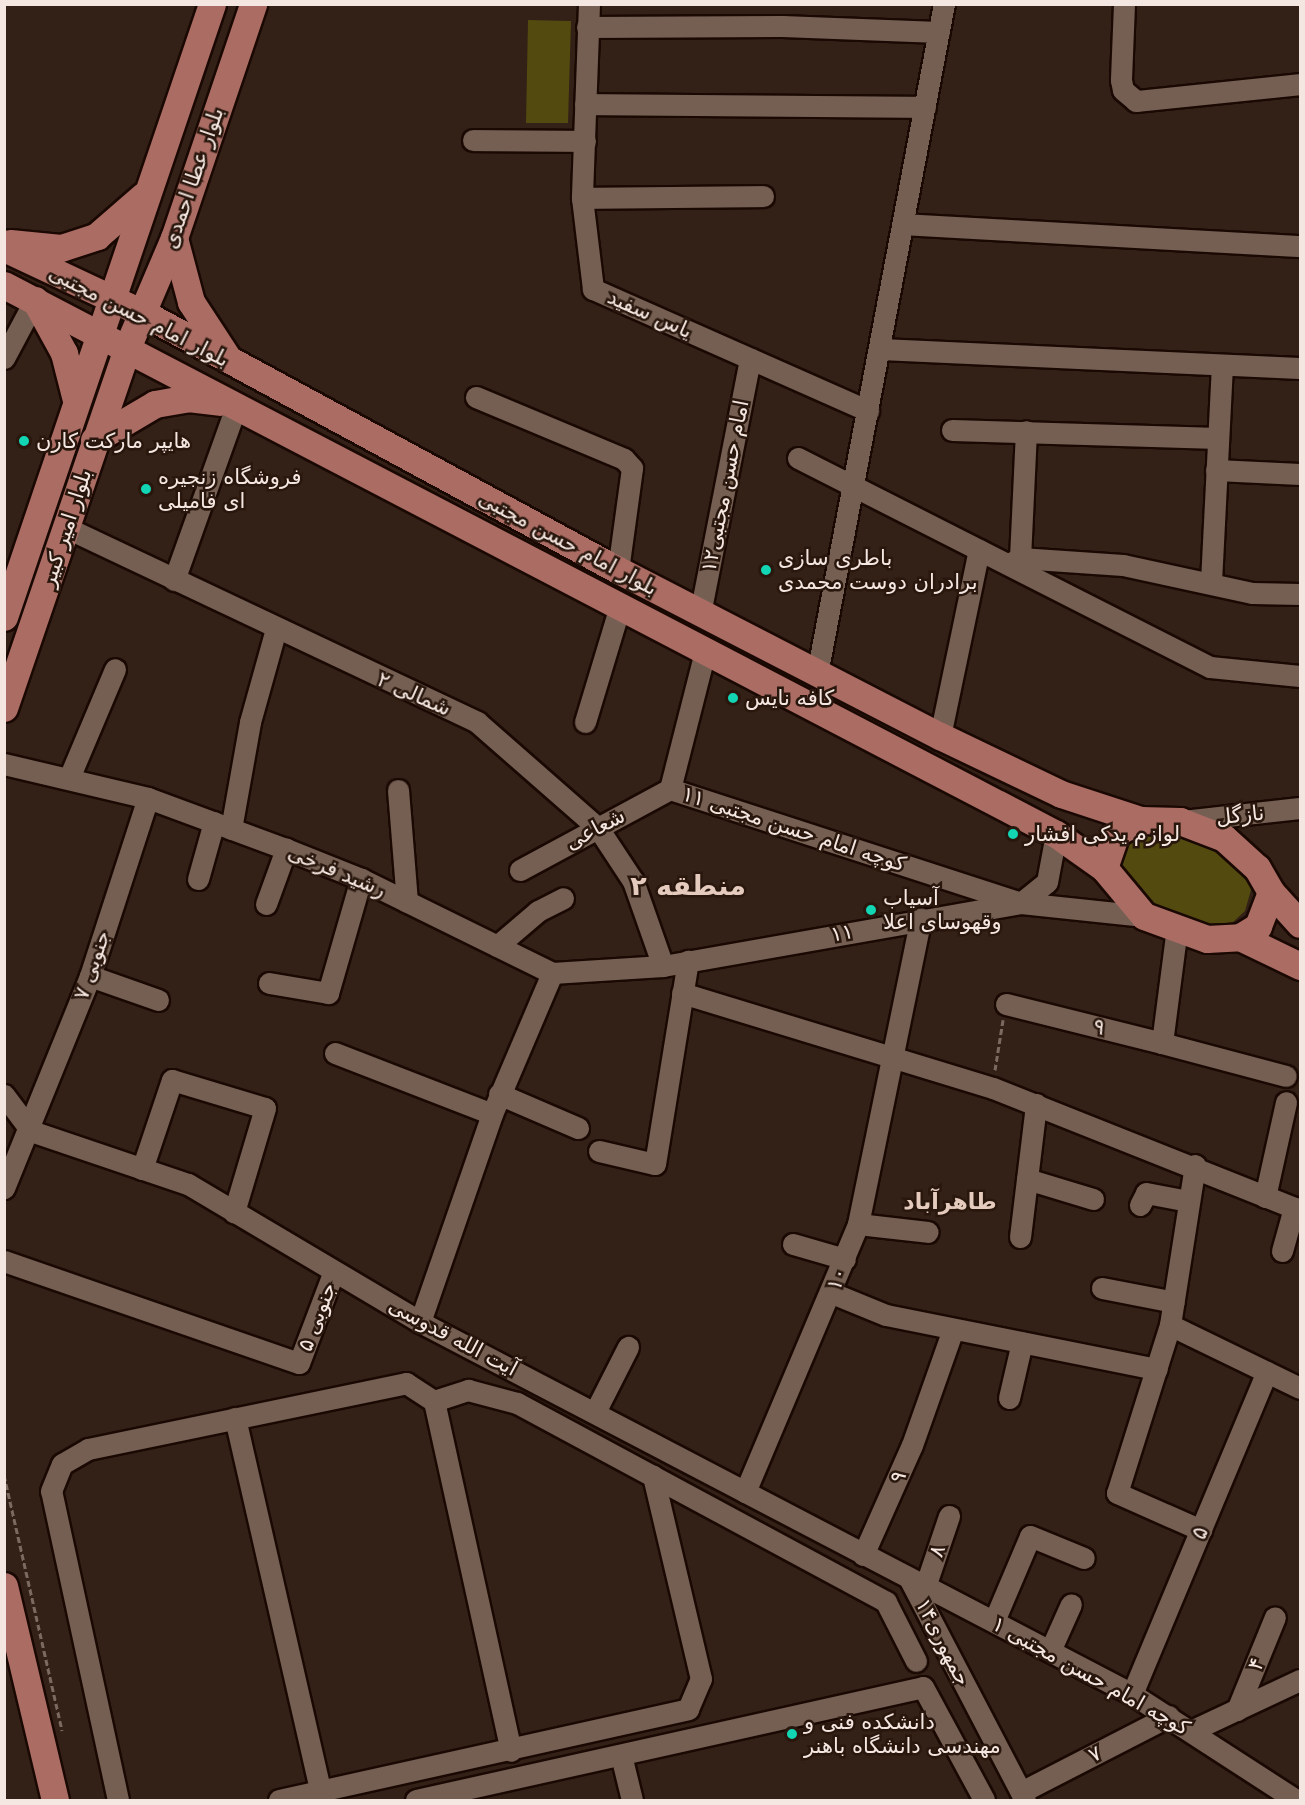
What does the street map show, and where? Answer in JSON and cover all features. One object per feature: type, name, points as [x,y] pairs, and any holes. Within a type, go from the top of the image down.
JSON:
[{"type":"main road","name":"بلوار عطا احمدی","points":[[99,331],[212,4]]},
{"type":"main road","name":"بلوار عطا احمدی","points":[[127,348],[174,238],[253,4]]},
{"type":"main road","points":[[4,243],[61,248],[98,236],[148,190]]},
{"type":"main road","points":[[174,238],[191,302],[231,363]]},
{"type":"main road","name":"بلوار امام حسن مجتبی","points":[[4,248],[143,313],[231,363],[700,614],[940,736],[1061,795],[1140,820]]},
{"type":"main road","name":"بلوار امام حسن مجتبی","points":[[4,285],[99,331],[127,348],[705,652],[1056,834],[1104,868]]},
{"type":"main road","points":[[35,300],[64,354],[76,400]]},
{"type":"main road","name":"بلوار امیر کبیر","points":[[4,617],[99,331]]},
{"type":"main road","name":"بلوار امیر کبیر","points":[[4,708],[127,348]]},
{"type":"main road","points":[[94,440],[155,404],[189,398],[237,404]]},
{"type":"main road","points":[[1300,924],[1271,892],[1257,868],[1224,838],[1180,821],[1140,820],[1116,833],[1104,868],[1144,916],[1207,939],[1240,938],[1300,966]]},
{"type":"main road","points":[[1240,938],[1258,926],[1271,892]]},
{"type":"main road","points":[[4,1586],[55,1800]]},
{"type":"street","name":"یاس سفید","points":[[589,4],[582,198],[593,289],[868,411]]},
{"type":"street","points":[[817,674],[855,489],[944,4]]},
{"type":"street","points":[[1124,4],[1121,80],[1123,90],[1136,101],[1300,84]]},
{"type":"street","points":[[587,27],[782,26],[939,32]]},
{"type":"street","points":[[585,105],[925,107]]},
{"type":"street","points":[[473,140],[585,141]]},
{"type":"street","points":[[582,198],[763,196]]},
{"type":"street","points":[[903,224],[1300,246]]},
{"type":"street","points":[[4,358],[35,300]]},
{"type":"street","points":[[880,349],[1300,368]]},
{"type":"street","name":"امام حسن مجتبی۱۲","points":[[700,614],[750,359]]},
{"type":"street","points":[[1211,582],[1222,366]]},
{"type":"street","points":[[476,397],[624,459],[632,468],[618,570]]},
{"type":"street","points":[[174,580],[237,404]]},
{"type":"street","points":[[952,430],[1218,438]]},
{"type":"street","points":[[1015,561],[1026,431]]},
{"type":"street","points":[[798,458],[855,489],[979,550],[1015,561],[1209,667],[1300,676]]},
{"type":"street","points":[[1216,470],[1300,474]]},
{"type":"street","name":"۲ شمالی","points":[[67,528],[276,629],[477,722],[598,828],[633,882],[663,966]]},
{"type":"street","points":[[940,736],[979,550]]},
{"type":"street","points":[[1015,561],[1124,565],[1211,582],[1252,593],[1300,594]]},
{"type":"street","points":[[585,722],[620,606]]},
{"type":"street","points":[[198,879],[222,826],[276,629]]},
{"type":"street","points":[[670,789],[705,652]]},
{"type":"street","points":[[69,778],[115,669]]},
{"type":"street","name":"رشید فرخی","points":[[4,764],[148,798],[286,849],[361,879],[552,973],[663,966]]},
{"type":"street","name":"شعاعی","points":[[520,870],[670,789]]},
{"type":"street","name":"کوچه امام حسن مجتبی ۱۱","points":[[670,789],[1021,903]]},
{"type":"street","points":[[398,790],[407,902]]},
{"type":"street","name":"۷ جنوبی","points":[[4,1188],[30,1131],[90,976],[148,798]]},
{"type":"street","name":"نازگل","points":[[1180,821],[1300,808]]},
{"type":"street","points":[[1021,903],[1047,882],[1056,834]]},
{"type":"street","points":[[266,904],[286,849]]},
{"type":"street","points":[[269,983],[328,993],[361,879]]},
{"type":"street","points":[[497,946],[538,911],[563,898]]},
{"type":"street","name":"۱۱","points":[[663,966],[921,918],[1021,903],[1144,916]]},
{"type":"street","name":"۱۰","points":[[745,1492],[832,1293],[858,1224],[921,918]]},
{"type":"street","points":[[1162,1043],[1177,928]]},
{"type":"street","points":[[599,1151],[655,1164],[688,961]]},
{"type":"street","points":[[420,1322],[495,1104],[552,973]]},
{"type":"street","points":[[90,976],[158,1000]]},
{"type":"street","points":[[682,993],[894,1055],[993,1088],[1194,1165],[1297,1209],[1282,1251]]},
{"type":"street","name":"۹","points":[[1006,1004],[1286,1076]]},
{"type":"street","points":[[335,1053],[578,1128]]},
{"type":"street","points":[[142,1169],[172,1080],[265,1108],[234,1212]]},
{"type":"street","points":[[4,1095],[30,1131]]},
{"type":"street","points":[[1265,1197],[1286,1102]]},
{"type":"street","points":[[1020,1237],[1036,1104]]},
{"type":"street","name":"آیت الله قدوسی","points":[[30,1131],[188,1184],[420,1322],[918,1583]]},
{"type":"street","points":[[1194,1165],[1170,1325],[1117,1493],[1201,1530]]},
{"type":"street","points":[[1027,1179],[1093,1199]]},
{"type":"street","points":[[1140,1205],[1146,1193],[1188,1201]]},
{"type":"street","points":[[858,1224],[928,1232]]},
{"type":"street","points":[[793,1244],[845,1259]]},
{"type":"street","name":"۵ جنوبی","points":[[4,1261],[299,1363],[334,1271]]},
{"type":"street","points":[[1102,1288],[1174,1302]]},
{"type":"street","points":[[832,1293],[886,1315],[1157,1369]]},
{"type":"street","points":[[1170,1325],[1300,1388]]},
{"type":"street","name":"۹","points":[[863,1555],[912,1445],[952,1329]]},
{"type":"street","points":[[1009,1398],[1022,1342]]},
{"type":"street","points":[[595,1412],[628,1347]]},
{"type":"street","name":"۵","points":[[1132,1694],[1267,1372]]},
{"type":"street","points":[[118,1800],[51,1491],[54,1477],[68,1459],[88,1449],[406,1383],[434,1401],[511,1751]]},
{"type":"street","points":[[434,1401],[468,1390],[492,1394],[653,1476],[886,1602],[916,1661]]},
{"type":"street","points":[[235,1418],[321,1792]]},
{"type":"street","points":[[279,1800],[677,1714],[696,1701],[701,1679],[653,1476]]},
{"type":"street","name":"۸","points":[[918,1583],[950,1516]]},
{"type":"street","points":[[994,1622],[1030,1536],[1084,1558]]},
{"type":"street","name":"کوچه امام حسن مجتبی ۱","points":[[918,1583],[1132,1694],[1296,1800]]},
{"type":"street","name":"جمهوری۱۴","points":[[918,1583],[1023,1796]]},
{"type":"street","points":[[1050,1651],[1071,1604]]},
{"type":"street","name":"۴","points":[[1237,1710],[1275,1617]]},
{"type":"street","points":[[1191,1731],[1300,1680]]},
{"type":"street","points":[[423,1800],[922,1687],[984,1800]]},
{"type":"street","name":"۷","points":[[1023,1796],[1169,1716]]},
{"type":"street","points":[[621,1755],[632,1800]]},
{"type":"path","points":[[993,1088],[1006,1004]]},
{"type":"path","points":[[4,1475],[63,1737]]},
{"type":"shaded area","points":[[528,20],[571,21],[568,123],[526,123]]},
{"type":"shaded area","points":[[1143,832],[1177,833],[1218,848],[1248,875],[1251,890],[1245,911],[1231,924],[1209,927],[1151,906],[1117,866],[1126,841]]},
{"type":"place","name":"هایپر مارکت کارن","points":[[24,441]]},
{"type":"place","name":"فروشگاه زنجیره ای فامیلی","points":[[146,489]]},
{"type":"place","name":"باطری سازی برادران دوست محمدی","points":[[766,570]]},
{"type":"place","name":"کافه نایس","points":[[733,698]]},
{"type":"place","name":"لوازم یدکی افشار","points":[[1013,834]]},
{"type":"place","name":"آسیاب وقهوسای اعلا","points":[[871,910]]},
{"type":"place","name":"دانشکده فنی و مهندسی دانشگاه باهنر","points":[[792,1734]]},
{"type":"district","name":"منطقه ۲","points":[[688,886]]},
{"type":"district","name":"طاهرآباد","points":[[950,1202]]}]
